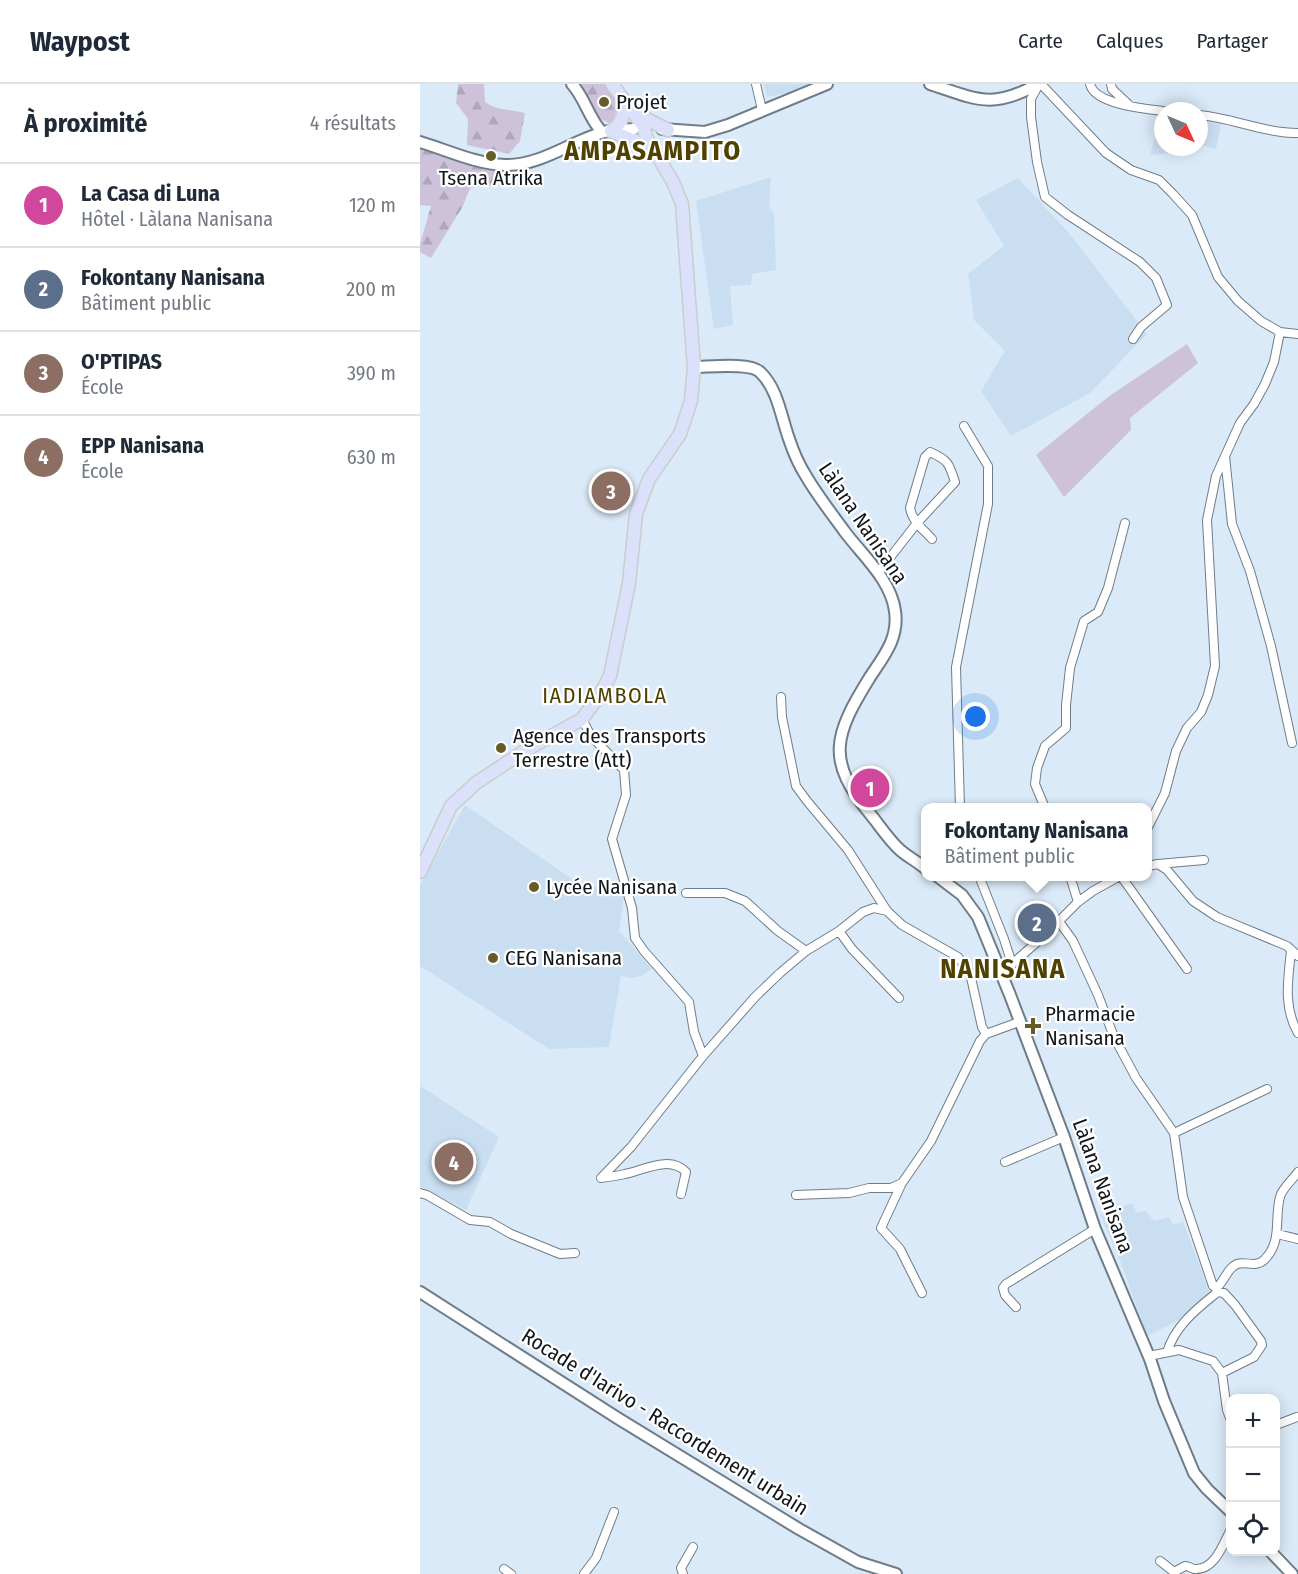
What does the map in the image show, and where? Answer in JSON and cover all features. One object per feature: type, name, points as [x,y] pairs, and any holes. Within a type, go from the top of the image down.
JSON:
[{"type":"main road","points":[[420,873],[451,806],[477,783],[526,750],[582,719],[599,696],[610,676],[629,583],[636,514],[649,479],[680,434],[691,401],[694,366],[682,204],[676,188],[612,84]]},
{"type":"main road","points":[[607,132],[623,120],[623,100]]},
{"type":"main road","points":[[623,100],[644,118],[668,130]]},
{"type":"main road","points":[[659,160],[654,143],[656,137],[668,130]]},
{"type":"main road","points":[[607,132],[635,141],[659,160]]},
{"type":"street","points":[[572,84],[592,115],[596,126],[607,132]]},
{"type":"street","points":[[756,84],[762,110]]},
{"type":"street","points":[[420,142],[481,161],[505,165],[529,161],[607,132],[639,130],[705,132],[728,125],[827,84]]},
{"type":"street","points":[[930,84],[980,100],[1001,99],[1022,93],[1039,84]]},
{"type":"street","points":[[1039,84],[1106,153],[1131,170],[1159,180],[1173,194],[1192,215],[1218,277],[1238,301],[1262,321],[1280,332],[1298,334]]},
{"type":"street","points":[[1039,84],[1031,99],[1031,117],[1037,162],[1046,197],[1068,215],[1140,262],[1156,278],[1167,305],[1141,327],[1133,339]]},
{"type":"street","points":[[1090,84],[1090,88],[1096,95],[1131,106],[1154,110]]},
{"type":"street","points":[[1111,84],[1112,89],[1131,106]]},
{"type":"street","points":[[1208,116],[1264,129],[1298,133]]},
{"type":"street","points":[[1152,819],[1165,793],[1176,751],[1187,728],[1201,712],[1208,695],[1215,666],[1207,520],[1212,490],[1224,455],[1240,423],[1265,384],[1274,362],[1280,332]]},
{"type":"street","name":"Làlana Nanisana","points":[[694,366],[748,367],[760,371],[778,402],[789,439],[806,475],[878,573],[890,593],[895,610],[894,640],[844,725],[840,742],[840,764],[845,779],[857,799],[900,850],[921,865]]},
{"type":"street","points":[[960,803],[956,667],[988,504],[988,466],[964,426]]},
{"type":"street","points":[[878,573],[917,523],[955,482],[945,459],[930,452],[925,457],[910,508],[911,516],[917,523],[932,538]]},
{"type":"street","points":[[1224,455],[1232,524],[1250,571],[1259,603],[1276,666],[1292,743]]},
{"type":"street","points":[[1043,803],[1035,784],[1037,768],[1045,746],[1066,728],[1070,668],[1084,621],[1098,612],[1108,588],[1125,524]]},
{"type":"street","points":[[781,697],[782,717],[796,786],[849,850],[887,911],[902,925],[958,957],[970,973],[982,1027],[986,1034]]},
{"type":"street","points":[[582,719],[591,736],[624,770],[626,795],[612,839],[632,908],[635,938],[689,1002],[694,1032],[703,1056]]},
{"type":"street","points":[[1152,865],[1204,860]]},
{"type":"street","points":[[1158,864],[1167,870],[1194,901],[1217,917],[1287,946],[1298,956]]},
{"type":"street","name":"Làlana Nanisana","points":[[944,881],[962,895],[978,917],[1064,1137],[1095,1229],[1149,1356],[1164,1401],[1194,1473],[1226,1507]]},
{"type":"street","points":[[981,881],[1012,964]]},
{"type":"street","points":[[1072,881],[1078,902]]},
{"type":"street","points":[[1003,977],[1012,964],[1078,902],[1112,881]]},
{"type":"street","points":[[1125,881],[1187,969]]},
{"type":"street","points":[[686,893],[725,893],[745,901],[778,931],[806,951]]},
{"type":"street","points":[[681,1194],[686,1172],[681,1167],[668,1164],[625,1175],[601,1178],[631,1147],[703,1056],[755,997],[780,973],[806,951],[839,931],[863,912],[874,908],[887,911]]},
{"type":"street","points":[[1058,920],[1073,941],[1114,1037],[1131,1068],[1174,1132],[1183,1197],[1213,1286],[1220,1287],[1226,1275],[1238,1264],[1257,1264],[1263,1261],[1271,1250],[1277,1234],[1280,1196],[1298,1172]]},
{"type":"street","points":[[839,931],[852,950],[899,998]]},
{"type":"street","points":[[1291,951],[1286,997],[1298,1034]]},
{"type":"street","points":[[922,1293],[900,1249],[881,1228],[902,1183],[931,1141],[975,1050],[986,1034],[1019,1022]]},
{"type":"street","points":[[1174,1132],[1267,1089]]},
{"type":"street","points":[[1005,1162],[1064,1137]]},
{"type":"street","points":[[795,1195],[849,1193],[869,1188],[891,1188],[902,1183]]},
{"type":"street","points":[[420,1193],[470,1220],[490,1221],[511,1234],[560,1254],[575,1252]]},
{"type":"street","points":[[1016,1306],[1005,1295],[1003,1288],[1006,1284],[1095,1229]]},
{"type":"street","points":[[1277,1234],[1298,1239]]},
{"type":"street","name":"Rocade d'Iarivo - Raccordement urbain","points":[[420,1292],[619,1419],[799,1528],[858,1562],[896,1574]]},
{"type":"street","points":[[1167,1352],[1171,1338],[1179,1327],[1214,1294],[1224,1293],[1235,1305],[1262,1345],[1254,1357],[1222,1373]]},
{"type":"street","points":[[1149,1356],[1179,1350],[1213,1361],[1222,1373],[1226,1403]]},
{"type":"street","points":[[1280,1423],[1297,1417]]},
{"type":"street","points":[[584,1574],[596,1558],[614,1512]]},
{"type":"street","points":[[1160,1561],[1174,1572],[1185,1566],[1193,1569],[1206,1567],[1220,1552],[1226,1539]]},
{"type":"street","points":[[683,1574],[681,1568],[693,1547]]},
{"type":"street","points":[[1276,1556],[1292,1574]]},
{"type":"shaded area","points":[[764,84],[809,84],[767,97]]},
{"type":"shaded area","points":[[1208,122],[1221,124],[1216,149],[1208,147]]},
{"type":"shaded area","points":[[1154,140],[1154,155],[1150,155]]},
{"type":"shaded area","points":[[771,177],[769,206],[774,214],[776,270],[752,274],[751,285],[730,286],[733,325],[714,329],[696,201]]},
{"type":"shaded area","points":[[1018,178],[1069,233],[1147,334],[1090,393],[1011,436],[981,391],[1005,351],[974,320],[968,274],[1004,246],[976,200]]},
{"type":"shaded area","points":[[465,805],[572,879],[624,895],[619,931],[652,969],[641,976],[631,978],[621,976],[609,1047],[549,1049],[420,966],[420,885]]},
{"type":"shaded area","points":[[420,1086],[499,1137],[466,1210],[420,1186]]},
{"type":"shaded area","points":[[1132,1203],[1137,1213],[1146,1211],[1154,1221],[1169,1217],[1173,1225],[1183,1222],[1210,1293],[1185,1317],[1147,1336],[1121,1263],[1100,1214]]},
{"type":"green space","points":[[458,84],[484,84],[485,102],[499,108],[525,113],[520,141],[509,154],[467,145],[468,119],[456,103]]},
{"type":"green space","name":"Projet","points":[[581,84],[608,84],[617,103],[611,124],[599,118]]},
{"type":"green space","points":[[420,144],[501,168],[495,185],[470,188],[463,206],[431,258],[420,252],[420,244],[431,206],[420,205]]},
{"type":"green space","points":[[1187,344],[1198,363],[1130,418],[1131,430],[1064,497],[1036,455],[1108,397]]},
{"type":"place","name":"Projet","points":[[604,102]]},
{"type":"place","name":"Tsena Atrika","points":[[491,156]]},
{"type":"place","name":"O'PTIPAS","points":[[611,491]]},
{"type":"place","name":"Agence des Transports Terrestre (Att)","points":[[501,748]]},
{"type":"place","name":"La Casa di Luna","points":[[870,788]]},
{"type":"place","name":"Lycée Nanisana","points":[[534,887]]},
{"type":"place","name":"Fokontany Nanisana","points":[[1037,923]]},
{"type":"place","name":"CEG Nanisana","points":[[493,958]]},
{"type":"place","name":"Pharmacie Nanisana","points":[[1033,1026]]},
{"type":"place","name":"EPP Nanisana","points":[[454,1162]]},
{"type":"district","name":"AMPASAMPITO","points":[[653,151]]},
{"type":"district","name":"IADIAMBOLA","points":[[605,695]]},
{"type":"district","name":"NANISANA","points":[[1003,969]]}]
